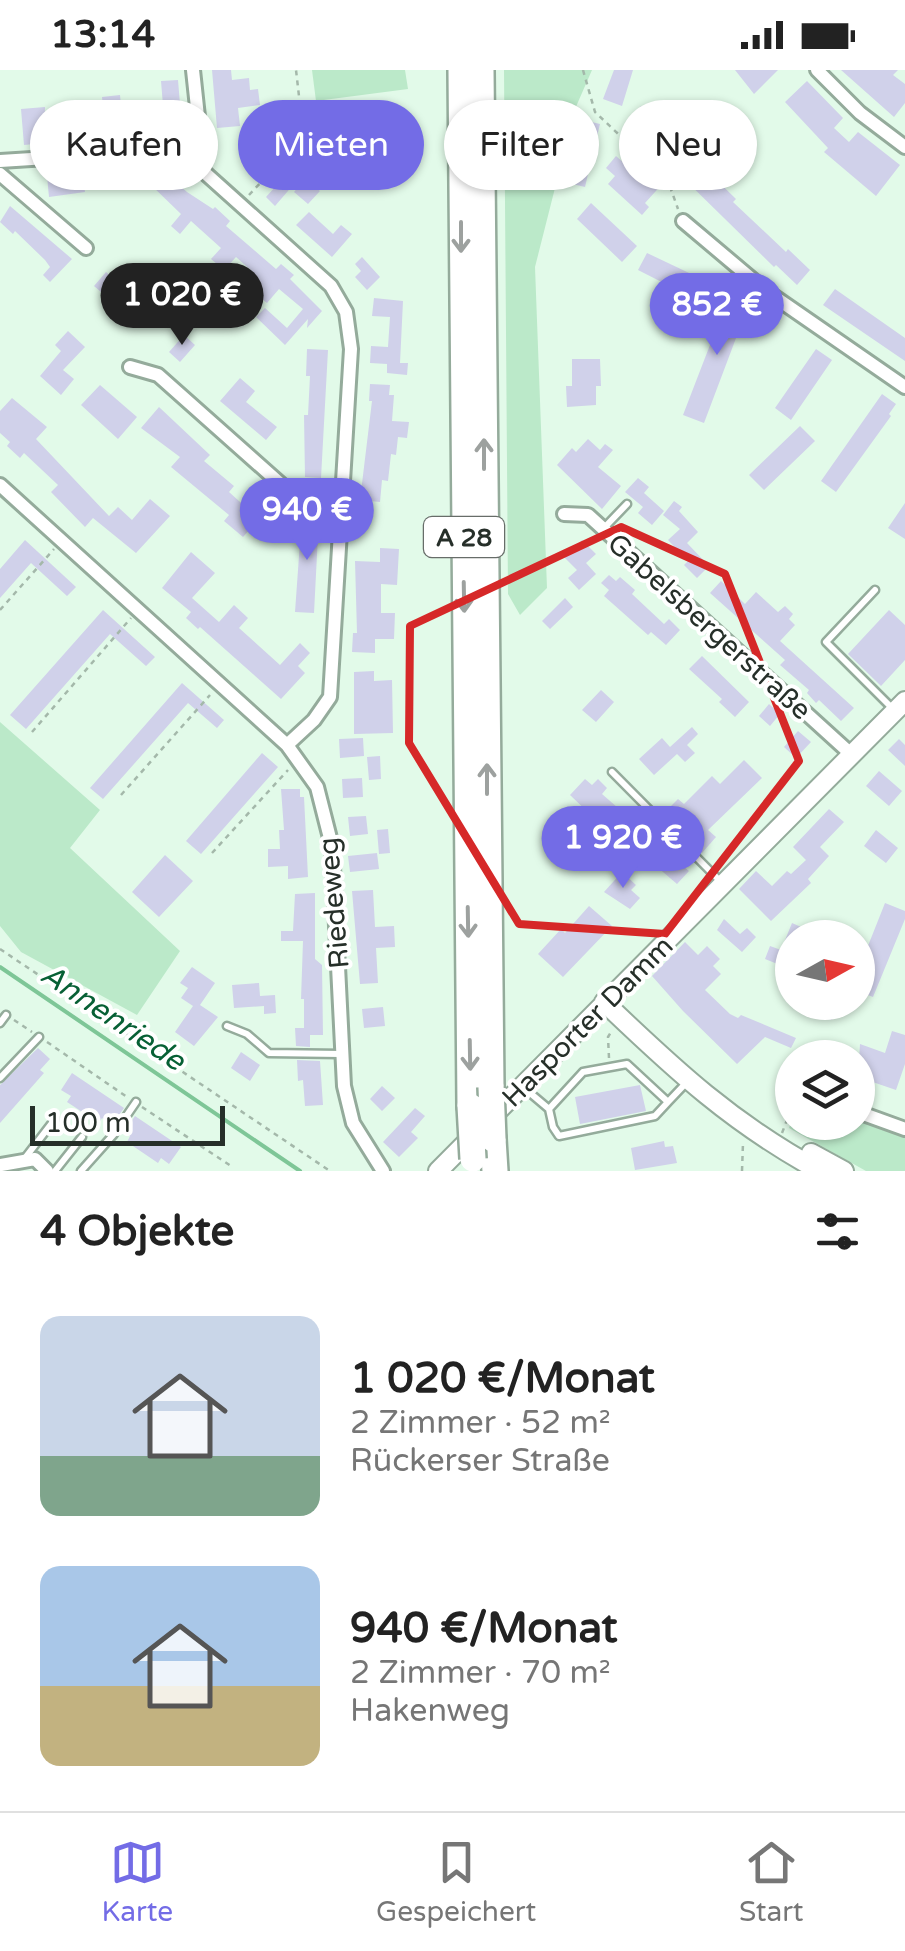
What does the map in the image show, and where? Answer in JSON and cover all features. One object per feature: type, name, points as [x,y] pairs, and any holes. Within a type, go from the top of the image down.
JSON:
[{"type":"highway","name":"A 28","points":[[460,70],[470,1106],[481,1167]]},
{"type":"highway","name":"A 28","points":[[481,70],[493,1139],[481,1167]]},
{"type":"main road","name":"Hasporter Damm","points":[[438,1171],[900,706]]},
{"type":"main road","points":[[604,1002],[687,1082],[775,1147],[820,1171]]},
{"type":"main road","points":[[751,1128],[775,1134]]},
{"type":"main road","points":[[788,1140],[844,1171]]},
{"type":"street","points":[[193,70],[196,100]]},
{"type":"street","points":[[817,70],[860,113],[905,147]]},
{"type":"street","points":[[0,161],[30,159]]},
{"type":"street","points":[[0,174],[86,248]]},
{"type":"street","points":[[218,182],[331,286],[346,312],[351,349],[330,697],[314,720],[288,745]]},
{"type":"street","points":[[682,221],[766,290],[905,387]]},
{"type":"street","points":[[130,367],[158,375],[284,488],[302,496],[343,499]]},
{"type":"street","name":"Riedeweg","points":[[0,484],[288,745],[318,787],[332,846],[344,1086],[353,1123],[383,1171]]},
{"type":"street","name":"Gabelsbergerstraße","points":[[564,514],[588,515],[851,754]]},
{"type":"street","points":[[875,1118],[905,1128]]},
{"type":"street","points":[[0,1164],[35,1159],[51,1171]]},
{"type":"street","points":[[0,1164],[10,1171]]},
{"type":"lane","points":[[603,529],[627,504]]},
{"type":"lane","points":[[875,590],[826,642],[900,706]]},
{"type":"lane","points":[[612,772],[723,884]]},
{"type":"lane","points":[[0,1024],[6,1015]]},
{"type":"lane","points":[[228,1026],[278,1055],[343,1054]]},
{"type":"lane","points":[[0,1078],[39,1037]]},
{"type":"lane","points":[[549,1109],[582,1072],[628,1064],[668,1102]]},
{"type":"lane","points":[[522,1086],[549,1109],[552,1127],[559,1136],[655,1116],[687,1082]]},
{"type":"lane","points":[[81,1171],[136,1102]]},
{"type":"lane","points":[[23,1161],[55,1119]]},
{"type":"lane","points":[[51,1171],[82,1137]]},
{"type":"path","points":[[242,204],[293,148],[303,131],[296,70]]},
{"type":"path","points":[[583,70],[596,112],[668,181],[682,221]]},
{"type":"path","points":[[0,610],[62,541]]},
{"type":"path","points":[[32,732],[139,610]]},
{"type":"path","points":[[121,795],[220,683]]},
{"type":"path","points":[[212,852],[299,758]]},
{"type":"path","points":[[0,950],[330,1171]]},
{"type":"path","points":[[6,1015],[230,1166]]},
{"type":"path","points":[[609,1067],[608,1037],[621,1019]]},
{"type":"path","points":[[742,1171],[742,1145],[751,1128]]},
{"type":"highlighted area","points":[[621,527],[725,574],[799,761],[665,934],[519,924],[409,743],[410,626]]},
{"type":"green space","points":[[312,70],[405,70],[408,89],[316,100]]},
{"type":"green space","points":[[504,70],[592,70],[579,100],[504,100]]},
{"type":"green space","points":[[505,190],[554,190],[535,267],[547,588],[520,615],[508,594]]},
{"type":"green space","points":[[0,722],[100,810],[70,848],[180,951],[137,1015],[21,952],[0,926]]},
{"type":"green space","points":[[875,1125],[905,1135],[905,1171],[866,1171],[810,1140],[875,1140]]},
{"type":"building","points":[[212,70],[231,70],[232,80],[249,78],[250,90],[258,89],[259,100],[238,100],[238,126],[218,128],[218,100],[215,100]]},
{"type":"building","points":[[614,70],[633,70],[619,105],[603,99]]},
{"type":"building","points":[[735,70],[778,70],[754,94]]},
{"type":"building","points":[[841,70],[898,70],[893,75],[905,84],[905,103],[894,117]]},
{"type":"building","points":[[178,80],[180,100],[163,100],[161,81]]},
{"type":"building","points":[[807,81],[843,118],[834,128],[849,142],[858,132],[900,165],[876,196],[824,152],[828,148],[785,102]]},
{"type":"building","points":[[120,95],[120,100],[102,100]]},
{"type":"building","points":[[30,108],[30,144],[24,145],[21,109]]},
{"type":"building","points":[[616,156],[619,190],[657,190],[645,203],[649,207],[642,215],[608,184],[615,176],[606,168]]},
{"type":"building","points":[[48,190],[85,190],[85,192],[49,197]]},
{"type":"building","points":[[156,190],[185,190],[215,207],[230,221],[226,226],[276,269],[281,264],[294,275],[290,279],[322,311],[307,328],[308,319],[285,345],[256,317],[265,308],[287,328],[303,309],[279,289],[267,303],[252,291],[243,300],[235,293],[254,273],[236,257],[224,270],[211,259],[221,248],[191,221],[180,234],[171,226],[181,214]]},
{"type":"building","points":[[272,190],[289,190],[275,206],[266,197]]},
{"type":"building","points":[[296,190],[320,191],[308,204]]},
{"type":"building","points":[[695,190],[727,190],[736,199],[733,202],[810,270],[797,285]]},
{"type":"building","points":[[591,203],[637,246],[622,262],[577,219]]},
{"type":"building","points":[[10,206],[72,259],[50,282],[43,275],[50,267],[45,260],[0,222]]},
{"type":"building","points":[[309,212],[333,234],[341,225],[352,234],[332,257],[296,225]]},
{"type":"building","points":[[647,253],[706,281],[697,300],[638,270]]},
{"type":"building","points":[[362,257],[380,277],[367,290],[355,277],[361,271],[355,264]]},
{"type":"building","points":[[106,272],[127,290],[115,304],[94,286]]},
{"type":"building","points":[[835,289],[905,338],[905,361],[823,305]]},
{"type":"building","points":[[730,293],[750,301],[704,423],[683,415]]},
{"type":"building","points":[[374,298],[403,301],[400,363],[408,363],[407,375],[387,373],[387,364],[370,363],[371,346],[388,347],[390,317],[372,316]]},
{"type":"building","points":[[68,331],[85,347],[63,370],[74,379],[61,395],[40,376],[61,351],[55,345]]},
{"type":"building","points":[[184,335],[195,345],[180,362],[169,352]]},
{"type":"building","points":[[307,349],[328,350],[321,478],[305,477],[304,415],[308,415],[310,376],[306,376]]},
{"type":"building","points":[[816,349],[832,360],[791,420],[775,408]]},
{"type":"building","points":[[572,359],[600,359],[601,386],[596,386],[596,405],[567,407],[566,386],[572,386]]},
{"type":"building","points":[[240,378],[255,391],[246,402],[277,427],[266,440],[220,401]]},
{"type":"building","points":[[370,384],[390,385],[389,395],[394,395],[392,421],[409,422],[407,438],[398,437],[396,455],[391,454],[388,481],[382,480],[380,502],[360,500],[372,401]]},
{"type":"building","points":[[100,385],[137,417],[118,439],[81,405]]},
{"type":"building","points":[[882,394],[896,404],[891,416],[836,492],[821,481]]},
{"type":"building","points":[[12,398],[47,427],[36,439],[109,516],[118,507],[132,520],[150,499],[170,516],[136,553],[93,518],[85,527],[51,492],[58,485],[24,453],[20,458],[7,446],[10,442],[0,433],[0,411]]},
{"type":"building","points":[[159,407],[210,455],[204,461],[234,486],[229,492],[259,519],[243,537],[224,521],[229,515],[171,467],[180,457],[141,428]]},
{"type":"building","points":[[800,426],[815,441],[764,490],[749,475]]},
{"type":"building","points":[[588,439],[600,450],[605,444],[613,450],[598,467],[621,486],[602,509],[557,465],[572,448],[576,452]]},
{"type":"building","points":[[638,478],[649,487],[644,493],[664,511],[652,525],[638,513],[643,507],[625,492]]},
{"type":"building","points":[[674,501],[698,532],[687,543],[709,566],[697,578],[684,565],[688,561],[668,540],[680,529],[663,515]]},
{"type":"building","points":[[905,503],[905,539],[888,528]]},
{"type":"building","points":[[298,515],[319,516],[314,613],[295,612]]},
{"type":"building","points":[[25,540],[76,587],[67,596],[31,563],[0,598],[0,569]]},
{"type":"building","points":[[582,540],[596,554],[586,563],[596,574],[579,590],[568,578],[577,570],[564,557]]},
{"type":"building","points":[[380,548],[399,549],[397,585],[381,584],[381,613],[395,613],[394,639],[375,639],[375,653],[352,652],[353,633],[357,633],[355,561],[380,562]]},
{"type":"building","points":[[191,552],[215,573],[192,598],[219,622],[234,605],[248,618],[239,628],[280,665],[300,643],[310,653],[298,666],[305,673],[281,699],[186,618],[191,612],[162,588]]},
{"type":"building","points":[[609,575],[616,581],[620,577],[664,624],[669,619],[680,630],[666,645],[651,632],[648,635],[604,596],[609,590],[601,583]]},
{"type":"building","points":[[721,581],[745,604],[756,592],[778,612],[785,606],[793,614],[789,619],[795,625],[780,641],[854,708],[841,721],[819,700],[816,703],[807,693],[809,690],[780,665],[785,660],[710,593]]},
{"type":"building","points":[[565,598],[573,607],[550,629],[542,621]]},
{"type":"building","points":[[103,610],[155,657],[146,666],[110,634],[26,729],[10,715]]},
{"type":"building","points":[[889,610],[905,625],[905,660],[881,686],[848,654]]},
{"type":"building","points":[[702,656],[749,702],[735,717],[719,702],[722,699],[689,669]]},
{"type":"building","points":[[374,671],[374,681],[392,680],[393,733],[354,734],[354,672]]},
{"type":"building","points":[[182,683],[224,720],[217,728],[188,703],[103,799],[90,788]]},
{"type":"building","points":[[601,690],[614,702],[596,722],[582,710]]},
{"type":"building","points":[[769,704],[780,714],[770,726],[759,716]]},
{"type":"building","points":[[692,727],[698,734],[687,745],[695,753],[685,762],[677,754],[654,775],[639,759],[662,738],[670,747]]},
{"type":"building","points":[[798,731],[811,742],[796,758],[784,747]]},
{"type":"building","points":[[363,738],[364,756],[340,758],[339,739]]},
{"type":"building","points":[[899,739],[905,745],[905,766],[888,750]]},
{"type":"building","points":[[262,753],[278,767],[201,854],[186,841]]},
{"type":"building","points":[[380,756],[381,779],[369,780],[367,757]]},
{"type":"building","points":[[744,760],[762,778],[708,830],[716,837],[702,853],[693,844],[701,834],[671,806],[678,799],[684,804],[712,776],[720,784]]},
{"type":"building","points":[[879,771],[902,791],[889,806],[866,786]]},
{"type":"building","points":[[362,778],[363,797],[343,798],[342,779]]},
{"type":"building","points":[[585,779],[592,785],[598,779],[607,788],[602,794],[641,828],[632,838],[601,809],[593,817],[570,795]]},
{"type":"building","points":[[281,789],[300,789],[300,797],[304,797],[308,877],[288,879],[288,866],[268,867],[268,849],[280,849],[279,830],[284,830]]},
{"type":"building","points":[[829,809],[844,822],[820,847],[829,856],[808,879],[811,883],[771,921],[739,889],[756,871],[772,886],[787,871],[791,874],[806,860],[793,847]]},
{"type":"building","points":[[366,816],[368,834],[350,836],[348,817]]},
{"type":"building","points":[[388,829],[390,853],[379,854],[377,830]]},
{"type":"building","points":[[876,830],[898,848],[886,863],[864,846]]},
{"type":"building","points":[[377,853],[379,869],[350,872],[348,856]]},
{"type":"building","points":[[667,853],[689,871],[677,884],[656,866]]},
{"type":"building","points":[[165,855],[193,881],[159,917],[132,892]]},
{"type":"building","points":[[622,872],[636,885],[631,890],[640,898],[630,909],[604,892]]},
{"type":"building","points":[[373,890],[375,927],[394,926],[395,947],[376,948],[378,983],[360,984],[352,891]]},
{"type":"building","points":[[315,893],[315,959],[322,965],[323,1035],[310,1035],[310,1047],[296,1046],[295,1028],[304,1028],[303,941],[281,941],[281,931],[293,931],[295,894]]},
{"type":"building","points":[[885,903],[905,911],[875,992],[875,928]]},
{"type":"building","points":[[589,906],[612,926],[563,977],[538,954],[561,929],[565,933]]},
{"type":"building","points":[[724,919],[740,934],[747,928],[756,937],[742,952],[717,930]]},
{"type":"building","points":[[685,942],[698,955],[707,946],[720,959],[713,966],[721,974],[705,990],[730,1014],[796,1038],[775,1041],[765,1037],[737,1064],[652,976]]},
{"type":"building","points":[[770,946],[775,948],[775,963],[765,959]]},
{"type":"building","points":[[192,967],[215,983],[200,1005],[218,1017],[194,1046],[175,1032],[193,1006],[181,998],[188,988],[180,983]]},
{"type":"building","points":[[259,983],[260,996],[275,995],[276,1013],[264,1014],[264,1006],[234,1008],[232,985]]},
{"type":"building","points":[[383,1007],[385,1026],[364,1028],[362,1009]]},
{"type":"building","points":[[892,1031],[905,1035],[905,1064],[896,1090],[875,1083],[875,1049],[885,1053]]},
{"type":"building","points":[[38,1048],[50,1059],[40,1070],[44,1073],[0,1123],[0,1085]]},
{"type":"building","points":[[241,1052],[260,1065],[250,1081],[231,1068]]},
{"type":"building","points":[[297,1060],[320,1061],[323,1105],[305,1106]]},
{"type":"building","points":[[72,1073],[124,1108],[112,1125],[102,1118],[99,1123],[67,1102],[71,1096],[61,1090]]},
{"type":"building","points":[[640,1085],[646,1111],[580,1124],[575,1097]]},
{"type":"building","points":[[382,1086],[395,1098],[382,1111],[370,1099]]},
{"type":"building","points":[[415,1108],[425,1116],[411,1132],[418,1138],[399,1157],[383,1142]]},
{"type":"building","points":[[135,1116],[181,1147],[169,1164],[161,1158],[158,1163],[127,1142],[130,1136],[124,1132]]},
{"type":"building","points":[[664,1141],[665,1147],[673,1146],[677,1163],[635,1170],[631,1148]]},
{"type":"waterway","name":"Annenriede","points":[[0,967],[300,1171]]}]
